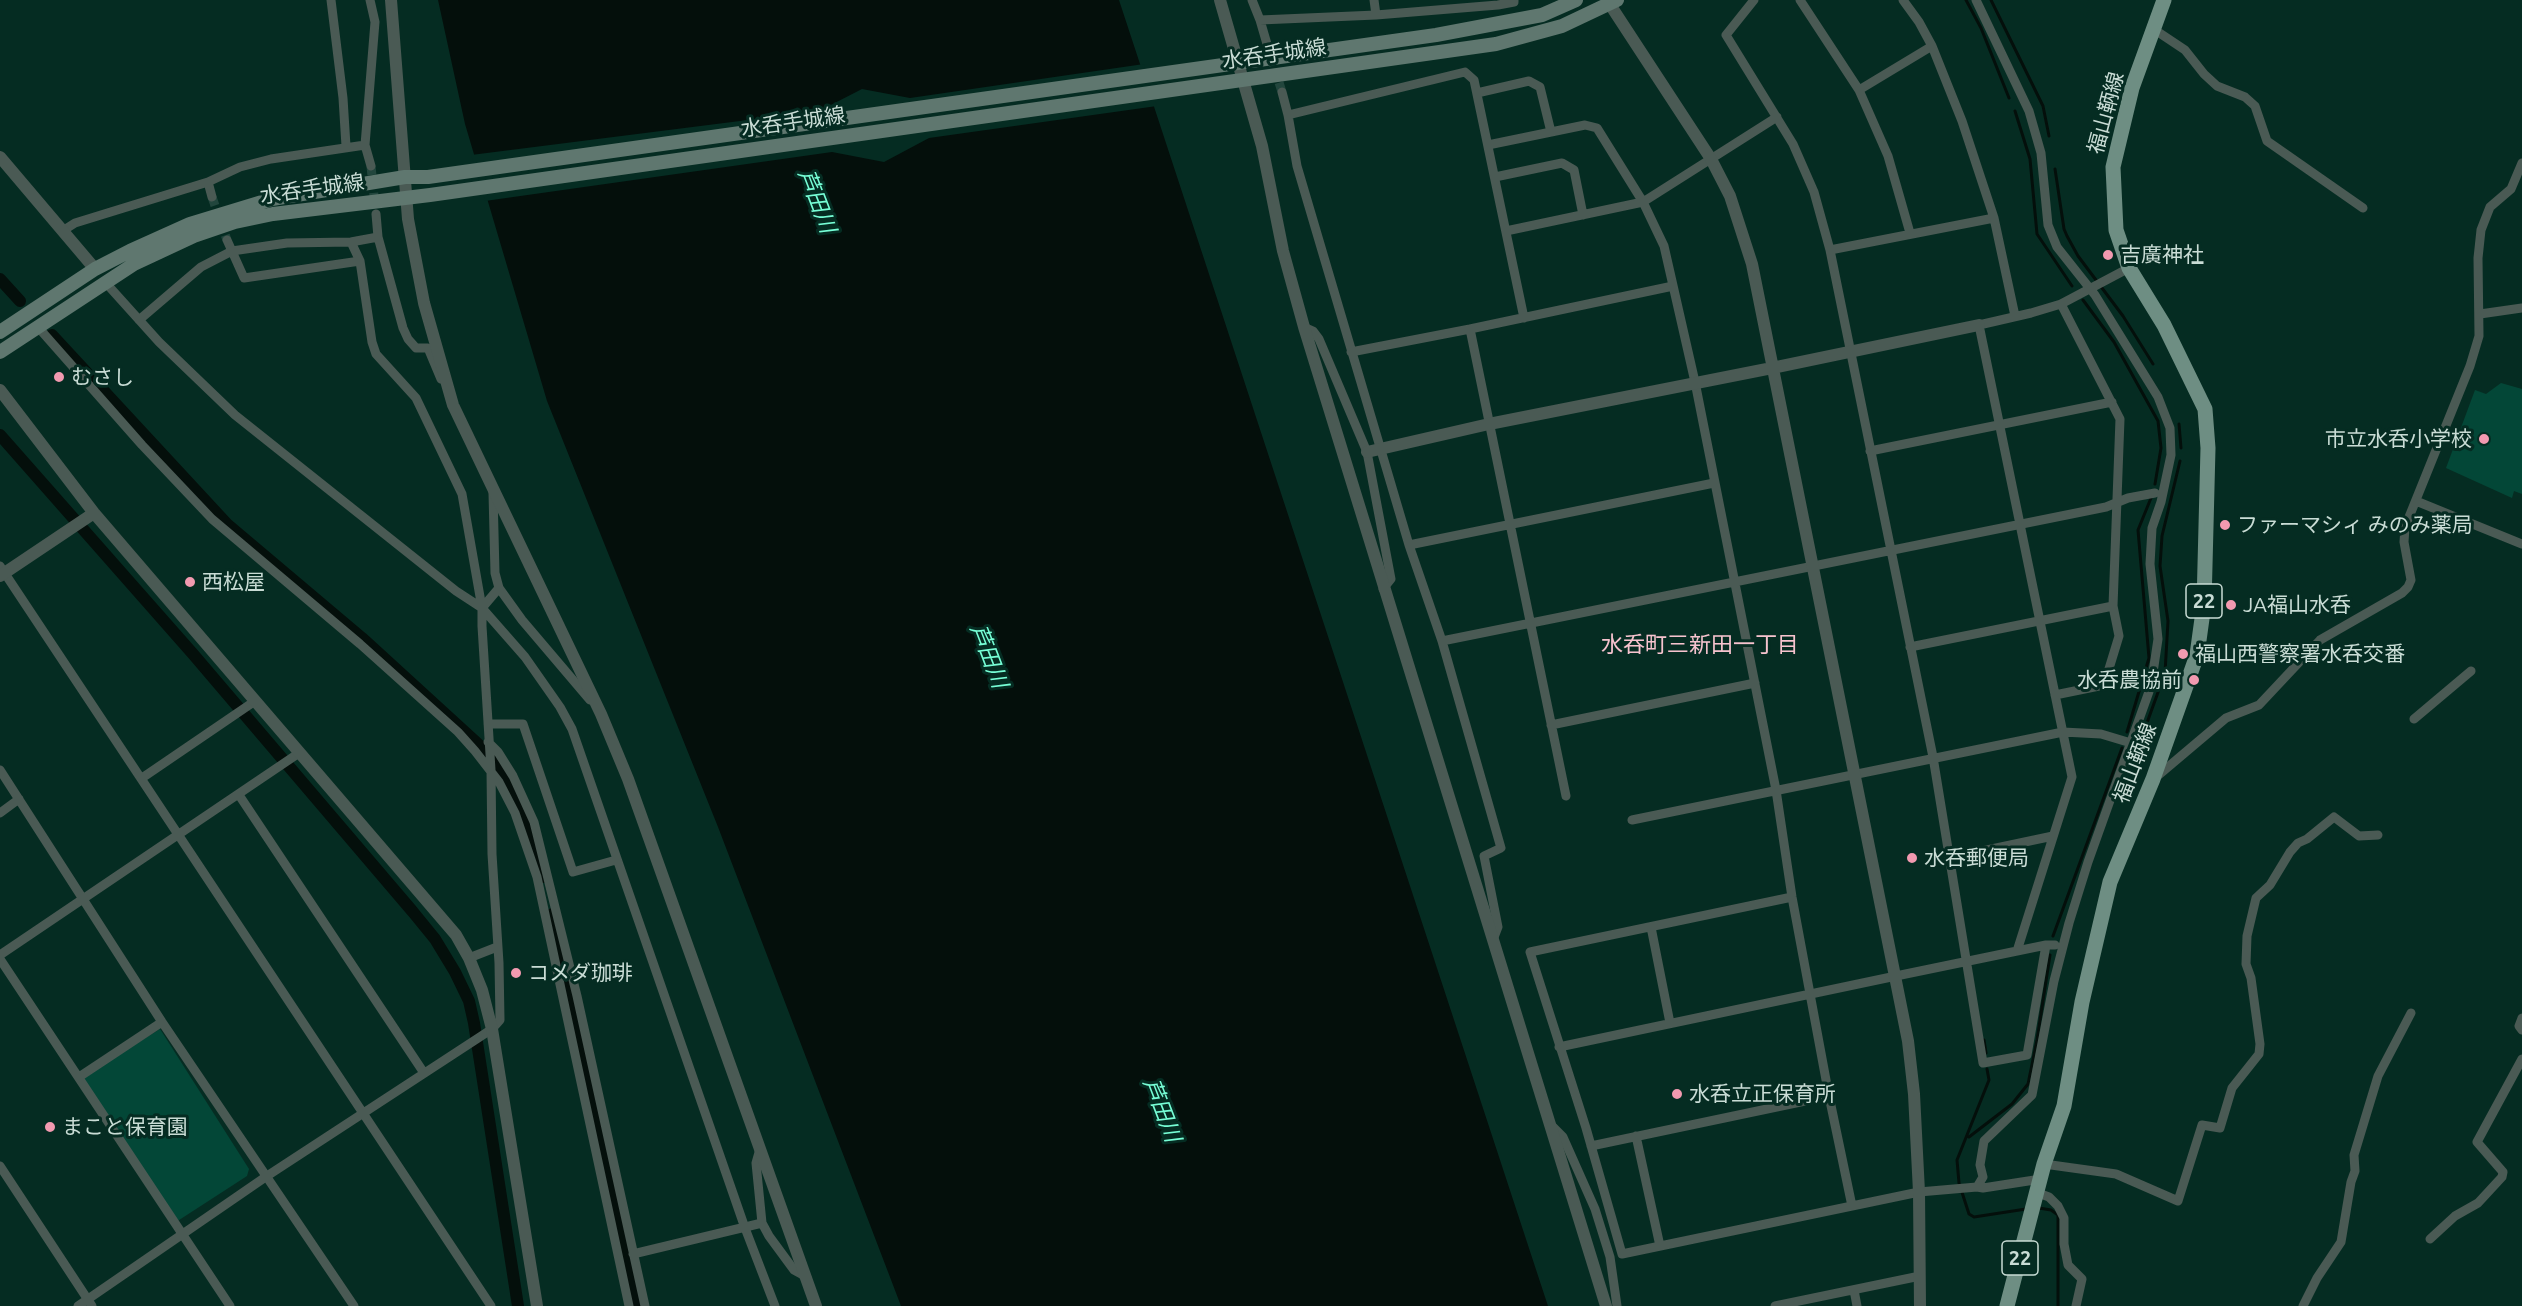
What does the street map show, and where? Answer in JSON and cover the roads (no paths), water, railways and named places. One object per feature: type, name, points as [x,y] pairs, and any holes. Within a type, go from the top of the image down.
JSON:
[{"type":"main road","name":"水呑手城線","points":[[0,332],[95,269],[190,224],[272,199],[405,177],[428,177],[1489,27],[1542,15],[1576,0]]},
{"type":"main road","name":"福山鞆線","points":[[2007,1306],[2038,1190],[2064,1106],[2082,1002],[2110,882],[2153,779],[2197,655],[2204,604],[2208,448],[2205,409],[2164,325],[2129,268],[2116,230],[2113,167],[2132,88],[2164,0]]},
{"type":"main road","name":"水呑手城線","points":[[0,352],[134,264],[194,236],[236,222],[273,214],[430,195],[1496,44],[1562,26],[1612,1]]},
{"type":"street","points":[[331,0],[343,98],[346,146]]},
{"type":"street","points":[[370,0],[375,22],[364,145],[371,166]]},
{"type":"street","points":[[391,0],[408,219],[416,265],[453,405]]},
{"type":"street","points":[[1220,0],[1245,80],[1262,146],[1283,251],[1304,327],[1606,1306]]},
{"type":"street","points":[[1252,0],[1267,44]]},
{"type":"street","points":[[1374,0],[1376,15]]},
{"type":"street","points":[[1260,20],[1376,15],[1498,5],[1514,2],[1514,0]]},
{"type":"street","points":[[1754,0],[1726,35],[1793,144],[1814,192],[1830,250],[1933,757],[1983,1063],[2027,1055],[2050,945],[2069,923]]},
{"type":"street","points":[[1800,0],[1859,90],[1888,156],[1910,233]]},
{"type":"street","points":[[1903,0],[1919,22],[1932,46],[1962,121],[1994,218],[2015,316]]},
{"type":"street","points":[[1976,0],[2029,111],[2041,153],[2048,225],[2057,247],[2096,286],[2158,397],[2170,428],[2171,455],[2161,502],[2152,528],[2150,564],[2158,639],[2151,686],[2088,862],[2069,923],[2054,981],[2032,1095],[1984,1141],[1980,1165],[1983,1177],[1977,1187]]},
{"type":"street","points":[[1612,1],[1711,159],[1730,196],[1752,264],[1908,1041],[1914,1094],[1919,1192],[1920,1306]]},
{"type":"street","points":[[2155,30],[2185,50],[2217,86],[2245,97],[2255,106],[2267,141],[2363,208]]},
{"type":"street","points":[[1859,90],[1932,46]]},
{"type":"street","points":[[1288,115],[1465,72],[1474,80],[1524,318]]},
{"type":"street","points":[[1477,93],[1529,81],[1540,87],[1551,132]]},
{"type":"street","points":[[1282,92],[1297,166],[1409,545],[1442,641],[1501,848],[1484,856],[1498,927],[1493,940]]},
{"type":"street","points":[[1506,231],[1644,202],[1777,117]]},
{"type":"street","points":[[1488,145],[1585,125],[1597,128],[1644,202],[1664,246],[1695,382],[1776,790],[1792,897],[1852,1206]]},
{"type":"street","points":[[64,230],[75,224],[208,182],[240,167],[271,159],[364,145]]},
{"type":"street","points":[[0,157],[95,269]]},
{"type":"street","points":[[1495,177],[1562,163],[1574,170],[1583,215]]},
{"type":"street","points":[[2153,779],[2199,743],[2226,717],[2259,705],[2320,640],[2402,593],[2408,586],[2411,580],[2403,534],[2470,366],[2479,336],[2478,258],[2481,230],[2490,207],[2511,189],[2522,163]]},
{"type":"street","points":[[208,182],[212,197]]},
{"type":"street","points":[[376,214],[378,237],[405,334],[416,348],[428,348],[601,714],[628,779],[816,1306]]},
{"type":"street","points":[[1830,250],[1994,218]]},
{"type":"street","points":[[140,320],[201,267],[232,250],[287,243],[351,242],[378,237]]},
{"type":"street","points":[[227,240],[244,278],[360,261]]},
{"type":"street","points":[[78,1306],[89,1303],[182,1234],[492,1029],[500,1020],[492,854],[491,767],[482,608],[462,494],[416,398],[376,354],[372,342],[360,261],[351,242]]},
{"type":"street","points":[[1367,452],[1489,424],[1772,368],[2015,316],[2061,304],[2129,268]]},
{"type":"street","points":[[105,282],[159,342],[235,415],[456,591],[482,608],[525,657],[560,707],[572,729],[745,1228],[775,1306]]},
{"type":"street","points":[[1352,351],[1470,329],[1673,286]]},
{"type":"street","points":[[2055,695],[2104,685],[2119,636],[2113,606],[2120,419],[2061,304]]},
{"type":"street","points":[[2480,314],[2522,308]]},
{"type":"street","points":[[1979,324],[2072,777],[2017,951]]},
{"type":"street","points":[[37,326],[149,453],[212,519],[374,656],[458,732],[491,767],[515,813],[537,877],[629,1306]]},
{"type":"street","points":[[1304,327],[1313,331],[1319,339],[1367,452],[1391,579],[1383,589]]},
{"type":"street","points":[[1470,329],[1566,796]]},
{"type":"street","points":[[0,390],[94,513],[456,935],[469,958],[482,990],[492,1029],[537,1306]]},
{"type":"street","points":[[1870,451],[2112,402]]},
{"type":"street","points":[[1409,545],[1714,483]]},
{"type":"street","points":[[493,487],[495,573],[499,588],[522,620],[579,685],[601,714]]},
{"type":"street","points":[[1442,641],[2106,507],[2116,502],[2156,493]]},
{"type":"street","points":[[2416,501],[2522,544]]},
{"type":"street","points":[[94,513],[2,572],[142,778],[491,1306]]},
{"type":"street","points":[[482,608],[499,588]]},
{"type":"street","points":[[1910,647],[2113,606]]},
{"type":"street","points":[[2414,719],[2471,671]]},
{"type":"street","points":[[1551,725],[1755,683]]},
{"type":"street","points":[[142,778],[255,701]]},
{"type":"street","points":[[488,724],[523,724],[573,872],[616,860]]},
{"type":"street","points":[[1632,820],[2063,732],[2101,734],[2131,743]]},
{"type":"street","points":[[488,745],[498,752],[513,776],[534,822],[564,940],[645,1306]]},
{"type":"street","points":[[230,1306],[0,957],[299,753]]},
{"type":"street","points":[[0,770],[162,1022],[354,1306]]},
{"type":"street","points":[[239,795],[424,1073]]},
{"type":"street","points":[[0,813],[19,799]]},
{"type":"street","points":[[1610,1257],[1919,1192],[1977,1187],[2038,1190],[2116,1174],[2178,1201],[2202,1125],[2220,1128],[2232,1088],[2259,1054],[2260,1044],[2252,978],[2246,964],[2247,936],[2256,898],[2270,885],[2284,860],[2298,843],[2307,839],[2334,817],[2359,836],[2378,835]]},
{"type":"street","points":[[1949,858],[2053,836]]},
{"type":"street","points":[[1622,1254],[1591,1146],[1530,952],[1792,897]]},
{"type":"street","points":[[1651,927],[1670,1023]]},
{"type":"street","points":[[1559,1047],[1896,975],[2050,945]]},
{"type":"street","points":[[2050,945],[2054,981]]},
{"type":"street","points":[[469,958],[497,947]]},
{"type":"street","points":[[2303,1306],[2316,1278],[2341,1242],[2355,1171],[2354,1155],[2378,1076],[2411,1013]]},
{"type":"street","points":[[2522,1018],[2519,1026],[2522,1030]]},
{"type":"street","points":[[79,1077],[162,1022]]},
{"type":"street","points":[[2430,1239],[2455,1216],[2478,1203],[2502,1177],[2503,1172],[2477,1142],[2522,1059]]},
{"type":"street","points":[[1591,1146],[1829,1096]]},
{"type":"street","points":[[1550,1124],[1563,1137],[1595,1209],[1610,1257],[1617,1306]]},
{"type":"street","points":[[1636,1136],[1660,1246]]},
{"type":"street","points":[[760,1149],[756,1163],[762,1223],[794,1270],[805,1276]]},
{"type":"street","points":[[0,1166],[89,1303]]},
{"type":"street","points":[[2038,1190],[2058,1206],[2064,1218],[2064,1244],[2068,1265],[2082,1279],[2076,1306]]},
{"type":"street","points":[[633,1254],[762,1223]]},
{"type":"street","points":[[1775,1306],[1920,1276]]},
{"type":"street","points":[[1854,1290],[1857,1306]]},
{"type":"water","name":"芦田川","points":[[438,0],[1119,0],[1548,1306],[901,1306],[718,827],[547,401],[465,124]]},
{"type":"waterway","points":[[1966,0],[1981,28],[2009,98]]},
{"type":"waterway","points":[[1991,0],[2043,106],[2049,136]]},
{"type":"waterway","points":[[2015,111],[2030,159],[2037,234],[2072,286]]},
{"type":"waterway","points":[[2055,169],[2067,236],[2078,256],[2123,316],[2153,364]]},
{"type":"waterway","points":[[0,279],[20,301]]},
{"type":"waterway","points":[[2083,300],[2114,342],[2158,421],[2161,448],[2155,484]]},
{"type":"waterway","points":[[52,335],[227,524],[362,638],[490,755],[508,780],[529,826],[543,877]]},
{"type":"waterway","points":[[2179,424],[2181,448]]},
{"type":"waterway","points":[[0,435],[193,654],[413,912],[435,939],[455,972],[469,1001],[474,1023],[518,1306]]},
{"type":"waterway","points":[[2131,767],[2165,673],[2168,621],[2160,566],[2162,536],[2180,461]]},
{"type":"waterway","points":[[2127,732],[2149,658],[2138,530],[2151,498]]},
{"type":"waterway","points":[[2053,936],[2122,748]]},
{"type":"waterway","points":[[552,914],[638,1306]]},
{"type":"waterway","points":[[1969,1137],[2012,1104],[2028,1084],[2050,955]]},
{"type":"waterway","points":[[1984,1040],[1986,1053]]},
{"type":"waterway","points":[[1987,1069],[1989,1080],[1957,1160],[1959,1183],[1969,1214],[1974,1217],[2026,1209]]},
{"type":"waterway","points":[[2039,1208],[2051,1210],[2058,1215],[2058,1306]]},
{"type":"tunnel","points":[[1267,44],[1282,92]]},
{"type":"tunnel","points":[[371,166],[375,206]]},
{"type":"tunnel","points":[[212,197],[227,240]]},
{"type":"place","name":"吉廣神社","points":[[2108,255]]},
{"type":"place","name":"むさし","points":[[59,377]]},
{"type":"place","name":"市立水呑小学校","points":[[2484,439]]},
{"type":"place","name":"ファーマシィ みのみ薬局","points":[[2225,525]]},
{"type":"place","name":"西松屋","points":[[190,582]]},
{"type":"place","name":"JA福山水呑","points":[[2231,605]]},
{"type":"place","name":"福山西警察署水呑交番","points":[[2183,654]]},
{"type":"place","name":"水呑農協前","points":[[2194,680]]},
{"type":"place","name":"水呑郵便局","points":[[1912,858]]},
{"type":"place","name":"コメダ珈琲","points":[[516,973]]},
{"type":"place","name":"水呑立正保育所","points":[[1677,1094]]},
{"type":"place","name":"まこと保育園","points":[[50,1127]]},
{"type":"district","name":"水呑町三新田一丁目","points":[[1700,645]]}]
